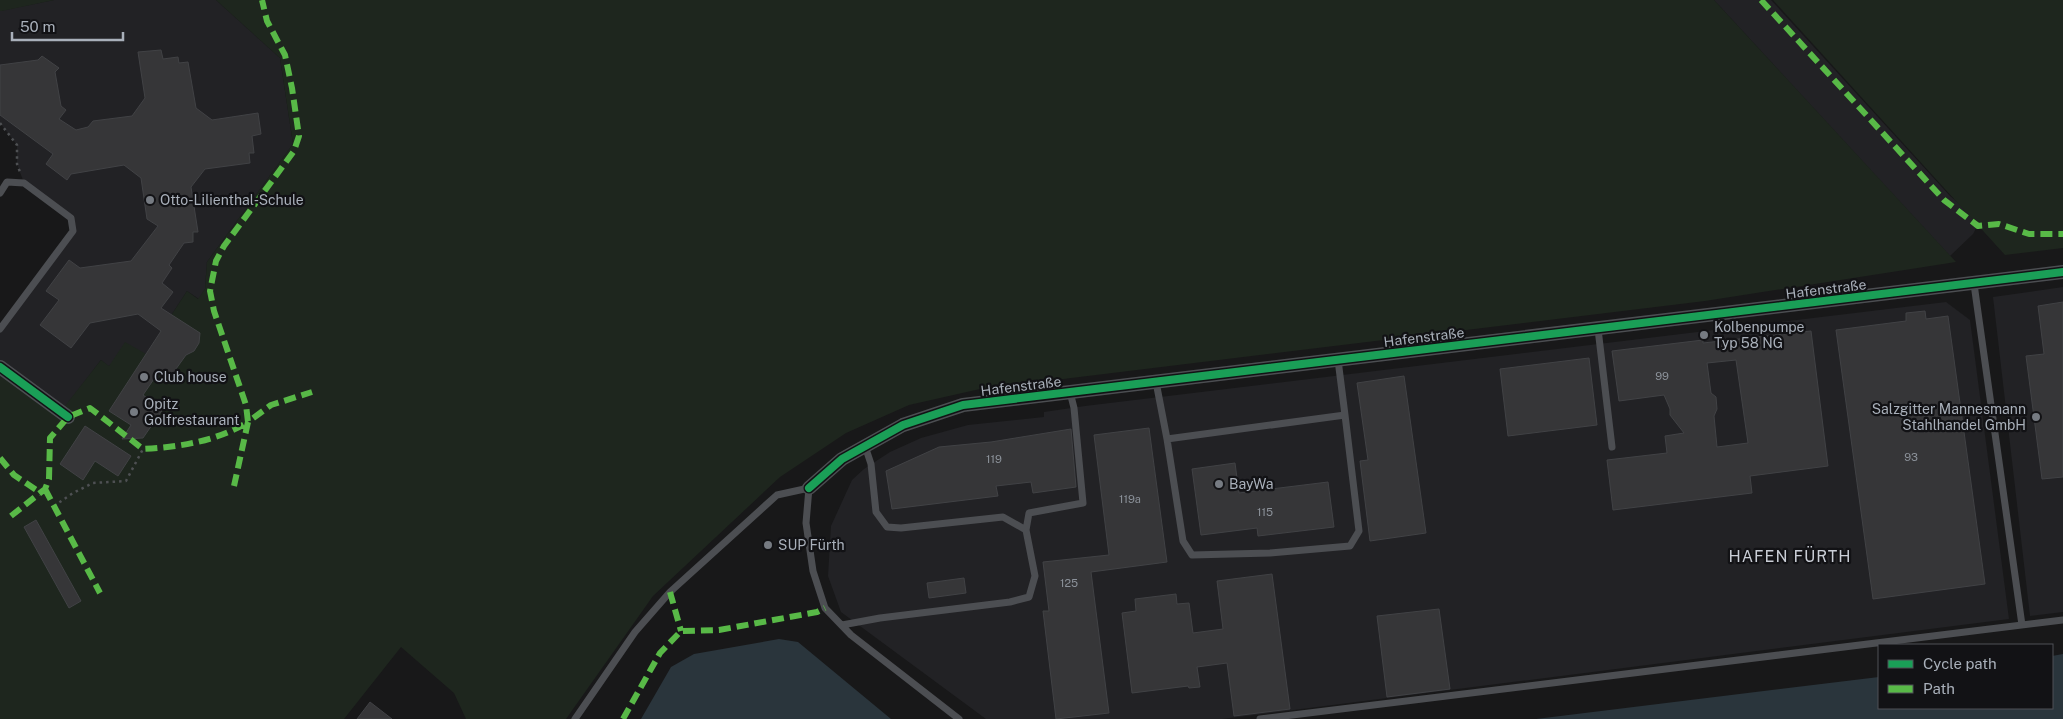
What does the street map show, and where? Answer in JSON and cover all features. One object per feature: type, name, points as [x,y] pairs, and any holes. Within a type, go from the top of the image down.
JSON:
[{"type":"street","name":"Hafenstraße","points":[[809,488],[842,459],[903,425],[963,405],[2063,272]]},
{"type":"street","points":[[0,367],[68,417]]},
{"type":"lane","points":[[0,193],[7,182],[24,183],[71,218],[72,231],[0,329]]},
{"type":"lane","points":[[1974,284],[2022,625]]},
{"type":"lane","points":[[1598,329],[1612,447]]},
{"type":"lane","points":[[1156,382],[1183,541],[1192,555],[1270,553],[1350,546],[1359,531],[1338,360]]},
{"type":"lane","points":[[842,625],[880,618],[1010,602],[1029,597],[1034,576],[1026,530],[1028,513],[1083,503],[1074,408],[1070,392]]},
{"type":"lane","points":[[1167,439],[1345,415]]},
{"type":"lane","points":[[865,446],[871,464],[876,512],[887,527],[901,528],[1003,517],[1026,530]]},
{"type":"lane","points":[[575,719],[635,632],[670,592],[777,495],[809,488],[806,523],[813,571],[825,608],[851,635],[958,719]]},
{"type":"lane","points":[[1260,719],[2063,620]]},
{"type":"path","points":[[0,124],[17,145],[17,164],[24,183]]},
{"type":"path","points":[[54,506],[73,493],[93,483],[126,481],[143,449]]},
{"type":"shaded area","points":[[0,0],[54,0],[0,11]]},
{"type":"shaded area","name":"Otto-Lilienthal-Schule","points":[[54,0],[216,0],[280,58],[293,144],[207,262],[205,289],[199,299],[187,291],[146,354],[108,366],[101,360],[61,412],[0,367],[0,329],[73,231],[70,218],[24,183],[17,164],[17,145],[0,123],[0,11]]},
{"type":"shaded area","points":[[216,0],[1714,0],[1956,262],[1705,301],[980,389],[909,405],[846,433],[780,477],[653,596],[566,719],[466,719],[454,693],[401,647],[344,719],[0,719],[0,367],[61,411],[101,360],[109,366],[125,342],[146,354],[187,291],[198,299],[205,289],[207,262],[293,144],[280,58]]},
{"type":"shaded area","points":[[1714,0],[1771,0],[1950,196],[1980,221],[1973,234],[1950,256]]},
{"type":"shaded area","points":[[1773,0],[2063,0],[2063,248],[2005,255]]},
{"type":"shaded area","points":[[2063,287],[2063,612],[2030,616],[1993,297]]},
{"type":"shaded area","points":[[1946,302],[1970,320],[2009,619],[1222,719],[986,719],[841,612],[828,576],[831,526],[852,480],[864,469],[890,452],[921,438],[968,425],[1044,417],[1044,412],[1085,406]]},
{"type":"shaded area","points":[[779,639],[798,642],[891,719],[641,719],[671,667],[694,654]]},
{"type":"shaded area","points":[[2063,654],[2063,719],[1536,719],[1878,677],[1878,709],[2053,709],[2053,656]]},
{"type":"building","points":[[161,50],[163,59],[178,57],[179,63],[188,62],[196,108],[212,120],[258,113],[261,134],[252,136],[254,153],[249,153],[250,163],[205,169],[191,187],[198,232],[193,232],[193,242],[184,243],[169,265],[172,268],[162,283],[173,292],[161,308],[200,333],[199,343],[194,351],[186,355],[168,380],[158,373],[143,395],[163,409],[143,438],[122,439],[131,425],[109,411],[161,331],[138,314],[90,323],[71,348],[40,325],[59,300],[46,291],[69,260],[80,268],[131,261],[158,226],[147,219],[141,178],[124,165],[71,174],[67,180],[46,164],[53,154],[0,115],[0,65],[38,60],[42,56],[59,68],[55,72],[61,106],[66,110],[59,119],[76,130],[88,127],[93,121],[132,116],[145,98],[138,52]]},
{"type":"building","points":[[2063,302],[2063,477],[2042,479],[2026,356],[2044,354],[2038,306]]},
{"type":"building","points":[[1925,311],[1926,319],[1948,316],[1985,584],[1873,599],[1836,330],[1906,321],[1906,313]]},
{"type":"building","points":[[1811,331],[1828,466],[1750,476],[1752,493],[1613,510],[1607,460],[1667,453],[1665,436],[1684,433],[1670,415],[1670,409],[1664,395],[1619,401],[1612,351],[1703,340],[1703,343]],"holes":[[[1736,360],[1748,443],[1717,447],[1714,416],[1717,409],[1716,397],[1711,393],[1707,363]]]},
{"type":"building","points":[[1589,358],[1597,425],[1508,436],[1500,369]]},
{"type":"building","points":[[1404,376],[1426,533],[1370,541],[1360,461],[1368,460],[1357,383]]},
{"type":"building","points":[[85,426],[131,456],[118,476],[95,461],[83,480],[60,464]]},
{"type":"building","points":[[1149,428],[1167,562],[1091,572],[1109,713],[1056,719],[1043,611],[1049,611],[1043,562],[1109,555],[1094,435]]},
{"type":"building","points":[[1071,429],[1076,487],[1033,493],[1031,482],[996,486],[998,496],[892,509],[886,471],[939,447],[991,442]]},
{"type":"building","points":[[1235,463],[1239,493],[1328,482],[1334,527],[1258,536],[1257,528],[1201,535],[1192,469]]},
{"type":"building","points":[[36,520],[81,601],[69,608],[24,527]]},
{"type":"building","points":[[1272,574],[1290,709],[1234,716],[1227,663],[1197,667],[1200,687],[1189,688],[1188,686],[1132,693],[1122,613],[1136,611],[1135,599],[1176,594],[1177,604],[1189,603],[1193,633],[1223,629],[1217,581]]},
{"type":"building","points":[[964,578],[966,593],[929,598],[927,583]]},
{"type":"building","points":[[1439,609],[1450,689],[1387,697],[1377,616]]},
{"type":"building","points":[[370,702],[392,719],[357,719]]},
{"type":"marked path","points":[[11,516],[45,489],[49,479],[50,438],[68,417],[90,408],[143,449],[171,447],[198,442],[224,434],[248,422],[246,405],[214,311],[210,291],[216,261],[224,246],[294,151],[299,136],[285,55],[267,21],[262,0]]},
{"type":"marked path","points":[[1761,0],[1944,200],[1978,226],[1999,224],[2029,234],[2063,234]]},
{"type":"marked path","points":[[234,486],[248,422],[271,405],[312,392]]},
{"type":"marked path","points":[[0,458],[14,475],[41,493]]},
{"type":"marked path","points":[[45,489],[100,593]]},
{"type":"marked path","points":[[670,592],[681,631]]},
{"type":"marked path","points":[[623,719],[660,653],[681,631],[719,630],[817,612],[825,608]]},
{"type":"cycle path","points":[[809,488],[842,459],[903,425],[963,405],[2063,272]]},
{"type":"cycle path","points":[[0,367],[68,417]]},
{"type":"place","name":"Otto-Lilienthal-Schule","points":[[150,200]]},
{"type":"place","name":"Kolbenpumpe Typ 58 NG","points":[[1704,335]]},
{"type":"place","name":"Club house","points":[[144,377]]},
{"type":"place","name":"Opitz Golfrestaurant","points":[[134,412]]},
{"type":"place","name":"Salzgitter Mannesmann Stahlhandel GmbH","points":[[2036,417]]},
{"type":"place","name":"BayWa","points":[[1219,484]]},
{"type":"place","name":"SUP Fürth","points":[[768,545]]},
{"type":"district","name":"HAFEN FÜRTH","points":[[1790,556]]}]
